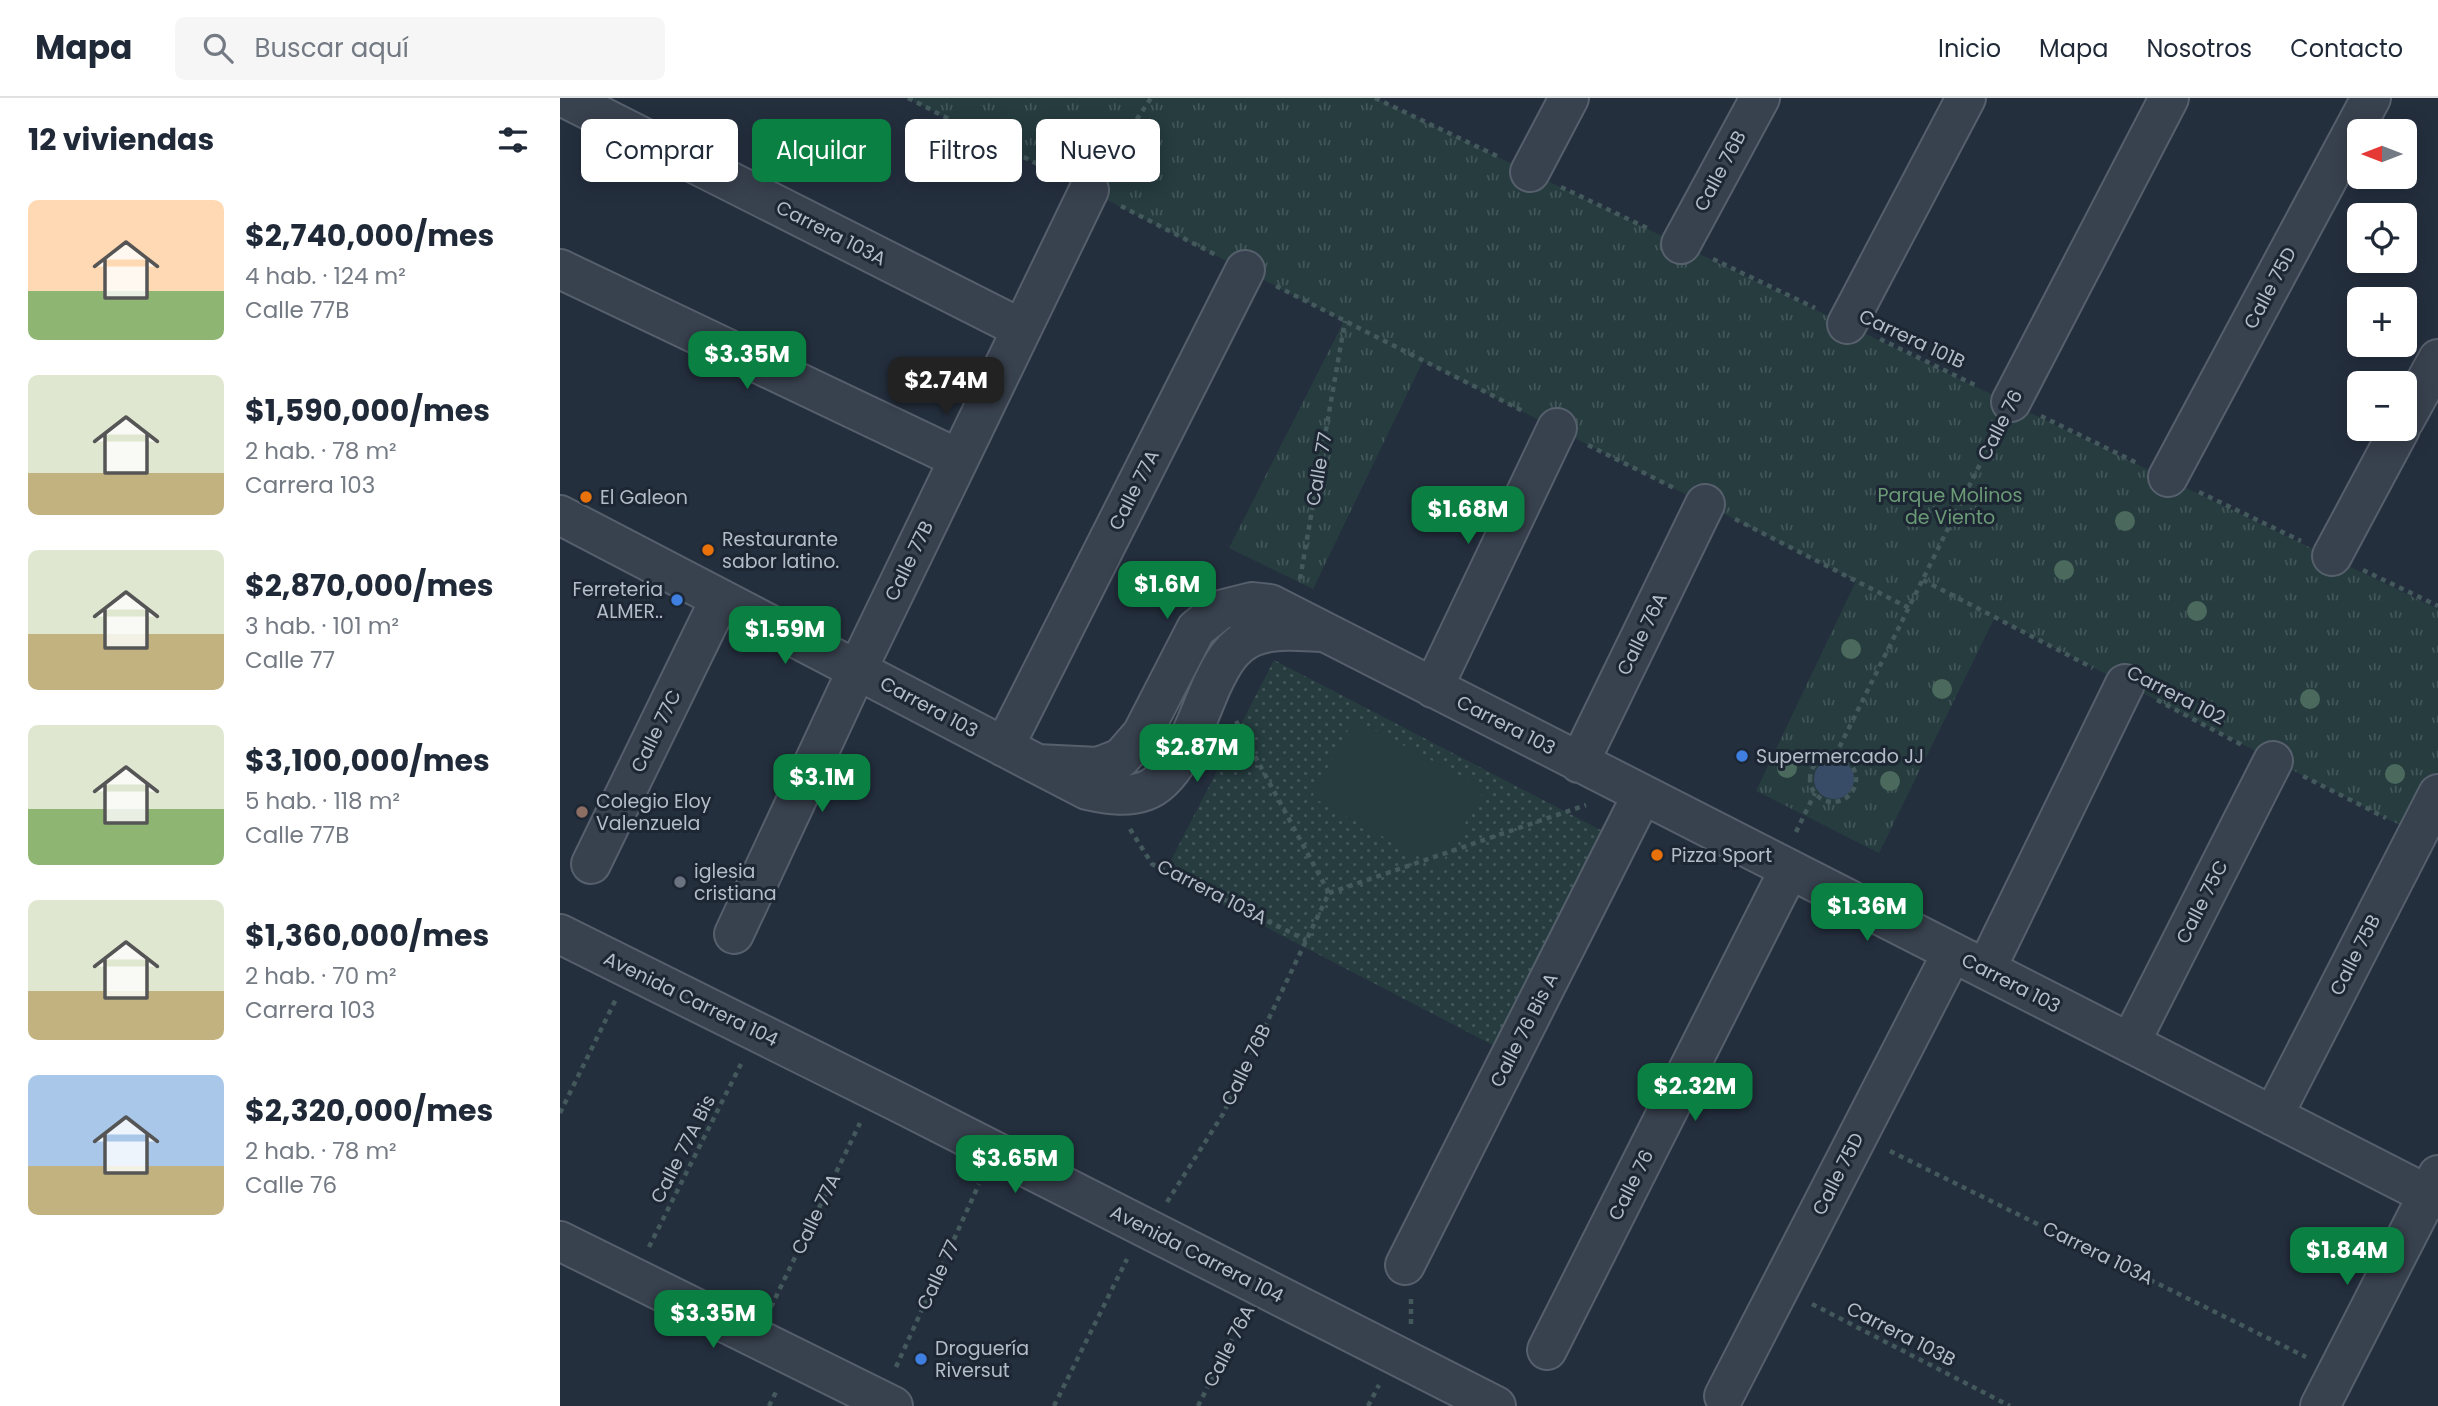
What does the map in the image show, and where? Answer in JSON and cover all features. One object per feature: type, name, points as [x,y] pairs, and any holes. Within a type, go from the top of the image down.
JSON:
[{"type":"street","name":"Carrera 103A","points":[[565,98],[1022,329]]},
{"type":"street","points":[[1530,172],[1569,98]]},
{"type":"street","name":"Calle 76B","points":[[1681,244],[1760,98]]},
{"type":"street","points":[[1847,324],[1966,98]]},
{"type":"street","name":"Calle 76","points":[[2011,402],[2169,98]]},
{"type":"street","name":"Calle 75D","points":[[2168,477],[2371,98]]},
{"type":"street","name":"Calle 77B","points":[[733,934],[856,670],[1089,190]]},
{"type":"street","points":[[560,270],[959,459]]},
{"type":"street","name":"Calle 77A","points":[[1021,755],[1245,270]]},
{"type":"street","points":[[2417,397],[2438,359]]},
{"type":"street","points":[[1433,688],[1557,428]]},
{"type":"street","points":[[2332,556],[2394,441]]},
{"type":"street","name":"Calle 76A","points":[[1579,763],[1705,504]]},
{"type":"street","name":"Carrera 103","points":[[560,515],[1021,755]]},
{"type":"street","name":"Calle 77C","points":[[591,864],[720,599]]},
{"type":"street","points":[[1021,755],[1098,767],[1121,758],[1142,734],[1196,629],[1220,610],[1252,602],[1269,604],[1308,624]]},
{"type":"street","points":[[1021,755],[1087,790],[1127,795],[1146,791],[1161,780],[1178,760],[1222,664],[1237,646],[1254,636],[1288,631],[1308,624]]},
{"type":"street","name":"Carrera 103","points":[[1308,624],[2273,1116],[2435,1190]]},
{"type":"street","points":[[1986,969],[2125,684]]},
{"type":"street","name":"Calle 75C","points":[[2130,1043],[2273,761]]},
{"type":"street","name":"Calle 76 Bis A","points":[[1405,1265],[1637,792]]},
{"type":"street","name":"Calle 75B","points":[[2273,1116],[2438,794]]},
{"type":"street","name":"Calle 76","points":[[1547,1350],[1784,867]]},
{"type":"street","name":"Avenida Carrera 104","points":[[560,934],[1496,1406]]},
{"type":"street","name":"Calle 75D","points":[[1724,1396],[1952,953]]},
{"type":"street","points":[[2320,1406],[2435,1190]]},
{"type":"street","points":[[560,1241],[887,1403]]},
{"type":"path","points":[[908,98],[1909,608]]},
{"type":"path","points":[[1089,190],[1152,98]]},
{"type":"path","name":"Carrera 101B","points":[[1375,98],[2438,606]]},
{"type":"path","name":"Calle 77","points":[[1308,624],[1345,321]]},
{"type":"path","name":"Calle 76","points":[[1835,756],[2011,402]]},
{"type":"path","name":"Carrera 102","points":[[1923,580],[2417,834]]},
{"type":"path","points":[[1214,681],[1329,893],[1637,792]]},
{"type":"path","points":[[1835,756],[1849,762],[1856,775],[1853,791],[1842,801],[1834,802],[1826,801],[1815,793],[1811,786],[1811,771],[1821,760],[1835,756]]},
{"type":"path","points":[[1784,867],[1815,793]]},
{"type":"path","name":"Carrera 103A","points":[[1108,794],[1152,864],[1306,940]]},
{"type":"path","name":"Calle 76B","points":[[1055,1406],[1146,1228],[1223,1114],[1329,893]]},
{"type":"path","points":[[560,1113],[630,969]]},
{"type":"path","name":"Calle 77A Bis","points":[[634,1278],[757,1032]]},
{"type":"path","name":"Calle 77A","points":[[756,1338],[875,1091]]},
{"type":"path","name":"Carrera 103A","points":[[1858,1135],[2337,1372]]},
{"type":"path","name":"Calle 77","points":[[887,1403],[994,1151]]},
{"type":"path","points":[[1395,1354],[1411,1325],[1412,1307],[1405,1265]]},
{"type":"path","name":"Calle 76A","points":[[1198,1406],[1260,1286]]},
{"type":"path","name":"Carrera 103B","points":[[1780,1287],[2010,1406]]},
{"type":"green space","name":"Parque Molinos de Viento","points":[[907,98],[1375,98],[2438,609],[2438,794],[2417,834],[1995,617],[1879,853],[1756,791],[1856,581],[1423,361],[1313,589],[1229,548],[1344,321],[1072,182],[1160,182],[1160,119],[1036,119],[1036,164],[1022,157],[1022,119],[948,119]]},
{"type":"green space","points":[[1274,660],[1616,838],[1506,1052],[1164,874]]},
{"type":"green space","points":[[1354,719],[1485,789],[1439,868],[1312,797]]},
{"type":"water","points":[[1834,759],[1842,760],[1848,765],[1853,771],[1853,787],[1848,793],[1842,798],[1834,799],[1826,798],[1820,793],[1815,787],[1814,779],[1815,771],[1820,765],[1826,760]]},
{"type":"place","name":"El Galeon","points":[[586,497]]},
{"type":"place","name":"Restaurante sabor latino.","points":[[708,550]]},
{"type":"place","name":"Ferreteria ALMER..","points":[[677,600]]},
{"type":"place","name":"Supermercado JJ","points":[[1742,756]]},
{"type":"place","name":"Colegio Eloy Valenzuela","points":[[582,812]]},
{"type":"place","name":"Pizza Sport","points":[[1657,855]]},
{"type":"place","name":"iglesia cristiana","points":[[680,882]]},
{"type":"place","name":"Droguería Riversut","points":[[921,1359]]}]
